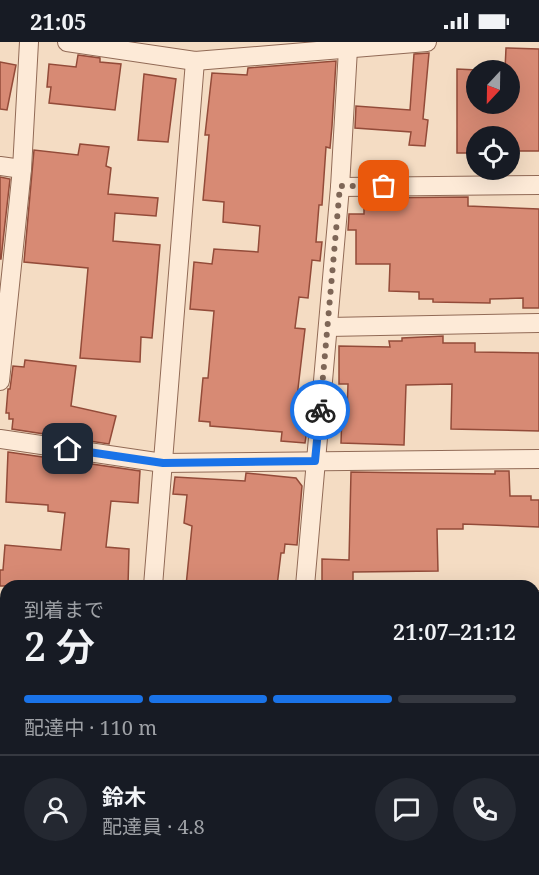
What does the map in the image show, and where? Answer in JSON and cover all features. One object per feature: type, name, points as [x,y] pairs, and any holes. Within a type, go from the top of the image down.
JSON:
[{"type":"street","points":[[0,381],[4,307],[22,170],[29,42]]},
{"type":"street","points":[[66,42],[195,60],[427,42]]},
{"type":"street","points":[[305,580],[340,186],[348,49]]},
{"type":"street","points":[[153,580],[195,60]]},
{"type":"street","points":[[0,166],[22,170]]},
{"type":"street","points":[[340,186],[539,185]]},
{"type":"street","points":[[328,327],[539,323]]},
{"type":"street","points":[[0,439],[163,463],[539,459]]},
{"type":"building","points":[[506,48],[539,49],[539,151],[520,151],[520,126],[466,126],[466,153],[457,153],[457,69],[466,69],[466,114],[520,114],[520,60],[505,60]]},
{"type":"building","points":[[429,53],[423,119],[428,120],[425,146],[409,145],[411,132],[355,128],[356,106],[410,110],[414,54]]},
{"type":"building","points":[[78,55],[100,58],[100,62],[121,64],[115,110],[49,103],[51,87],[47,87],[49,64],[76,67]]},
{"type":"building","points":[[336,61],[330,148],[326,147],[322,205],[319,205],[316,242],[322,242],[320,261],[312,260],[308,298],[299,297],[295,328],[305,329],[295,414],[309,415],[305,443],[281,441],[282,432],[210,426],[210,422],[199,421],[203,378],[208,378],[214,311],[190,309],[194,262],[212,264],[214,249],[258,252],[260,226],[223,222],[224,202],[203,200],[209,135],[205,135],[212,73],[247,75],[248,68]]},
{"type":"building","points":[[0,62],[16,65],[7,110],[0,109]]},
{"type":"building","points":[[144,74],[176,79],[168,142],[138,140]]},
{"type":"building","points":[[80,144],[109,147],[106,166],[111,168],[108,194],[158,198],[156,216],[115,213],[113,241],[160,245],[152,338],[141,337],[140,362],[80,358],[88,268],[24,262],[34,150],[78,155]]},
{"type":"building","points":[[0,177],[10,179],[1,259],[0,259]]},
{"type":"building","points":[[468,197],[468,206],[539,209],[539,308],[523,308],[523,298],[490,299],[490,303],[433,302],[433,299],[419,299],[419,292],[389,291],[390,264],[356,264],[356,230],[348,230],[349,214],[364,214],[364,198]]},
{"type":"building","points":[[443,336],[443,343],[475,343],[475,352],[539,353],[539,431],[451,429],[452,384],[406,385],[404,445],[341,443],[342,413],[347,413],[348,384],[339,384],[339,346],[390,347],[389,341],[402,341],[402,338]]},
{"type":"building","points":[[25,360],[76,366],[71,406],[116,416],[109,444],[12,429],[13,419],[9,419],[9,413],[6,413],[8,389],[10,389],[13,366],[24,367]]},
{"type":"building","points":[[8,452],[140,471],[138,503],[111,501],[106,547],[129,549],[128,580],[0,580],[5,545],[61,550],[65,513],[48,511],[48,505],[6,502]]},
{"type":"building","points":[[495,471],[509,471],[510,496],[531,496],[531,500],[539,500],[539,527],[463,524],[463,529],[437,529],[438,571],[353,572],[353,580],[322,580],[322,559],[349,560],[351,472],[495,474]]},
{"type":"building","points":[[246,473],[296,478],[302,486],[297,545],[285,544],[284,553],[281,553],[278,580],[187,580],[192,526],[184,523],[187,495],[173,494],[175,477],[245,481]]},
{"type":"way so far","points":[[320,410],[340,186],[384,186]]},
{"type":"route","points":[[68,449],[163,463],[315,461],[320,410]]}]
